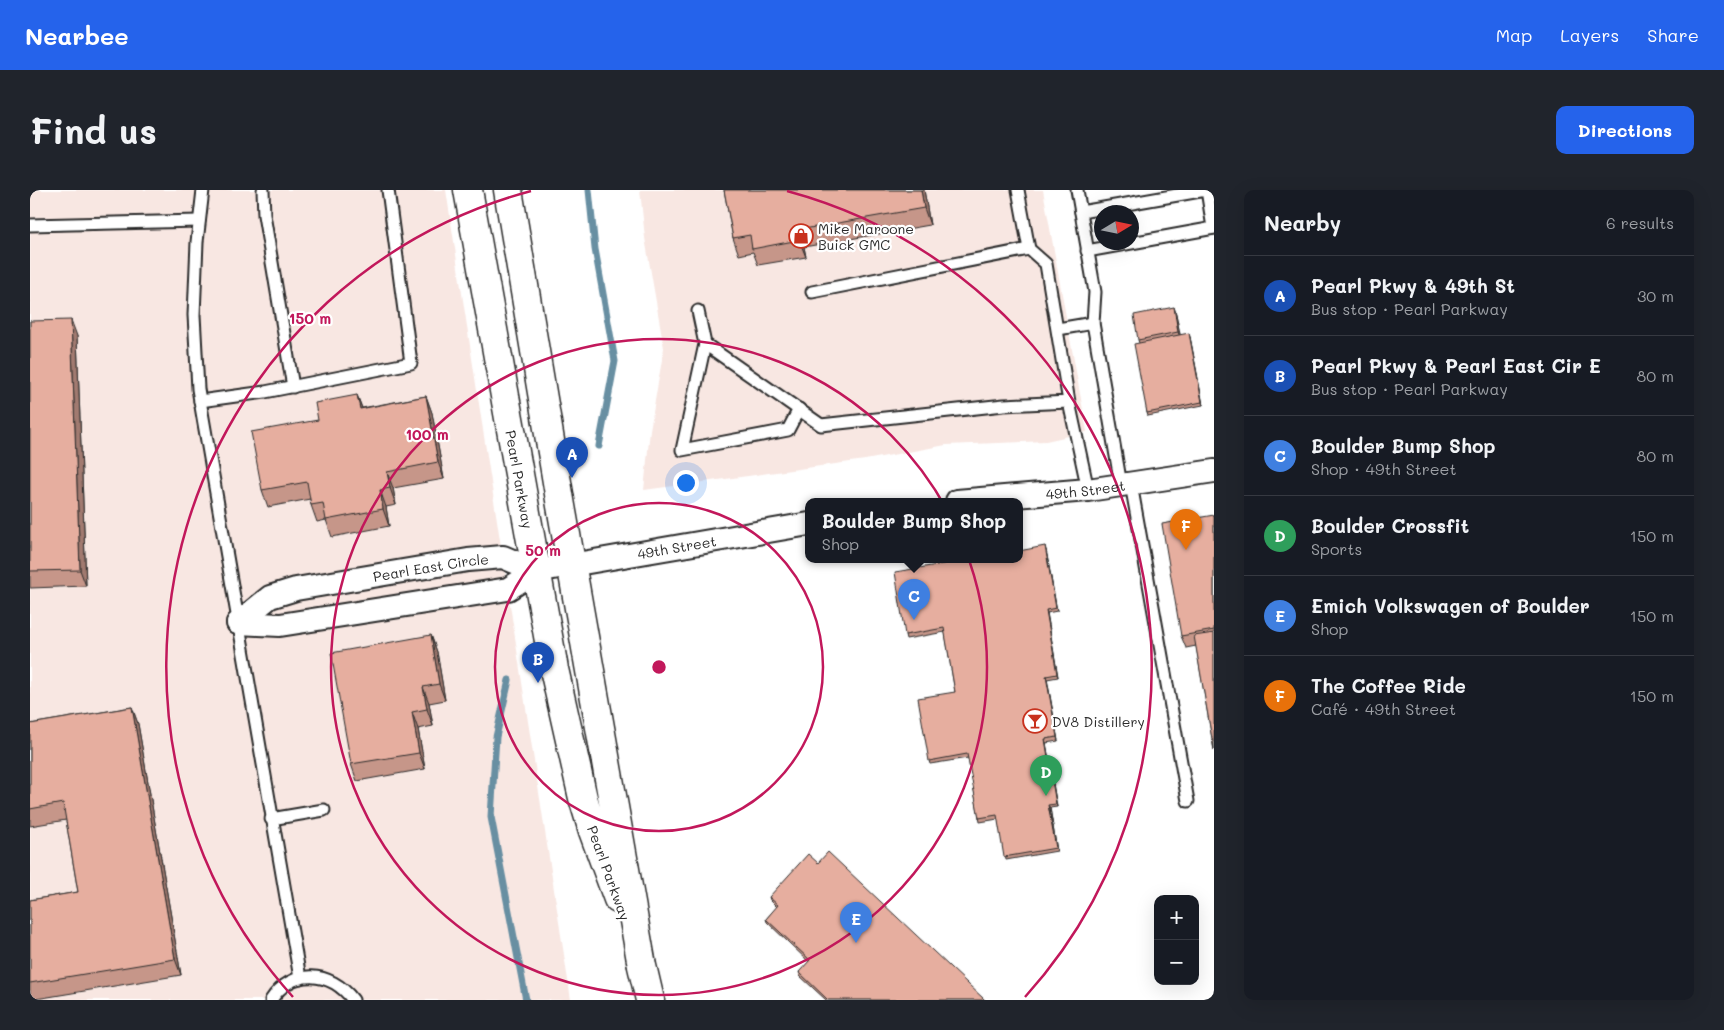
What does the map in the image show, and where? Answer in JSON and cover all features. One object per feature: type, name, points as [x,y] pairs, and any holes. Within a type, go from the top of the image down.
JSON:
[{"type":"main road","name":"Pearl Parkway","points":[[468,190],[556,677],[583,798],[642,966]]},
{"type":"main road","name":"Pearl Parkway","points":[[508,190],[642,966],[650,1000]]},
{"type":"street","name":"49th Street","points":[[993,498],[1088,490],[1214,471]]},
{"type":"street","name":"49th Street","points":[[536,571],[805,525]]},
{"type":"street","name":"Pearl East Circle","points":[[238,623],[270,597],[316,586],[468,560],[503,557],[536,571]]},
{"type":"street","points":[[238,623],[280,625],[508,589],[536,571]]},
{"type":"lane","points":[[203,190],[197,242],[194,314],[198,388],[300,978]]},
{"type":"lane","points":[[263,190],[264,215],[293,387]]},
{"type":"lane","points":[[200,401],[293,387],[411,362],[388,190]]},
{"type":"lane","points":[[1018,190],[1028,249],[1046,264],[1069,402],[1088,490]]},
{"type":"lane","points":[[1077,190],[1095,292],[1093,323],[1188,801]]},
{"type":"lane","points":[[1080,212],[1206,190],[1214,228],[1087,251]]},
{"type":"lane","points":[[30,225],[199,221]]},
{"type":"lane","points":[[812,292],[1028,249]]},
{"type":"lane","points":[[698,311],[705,344],[682,450],[788,430],[799,409]]},
{"type":"lane","points":[[1058,329],[1093,323]]},
{"type":"lane","points":[[705,344],[821,425],[1004,406],[1069,402]]},
{"type":"lane","points":[[271,819],[324,810]]},
{"type":"lane","points":[[270,1000],[287,983],[300,978],[315,976],[329,980],[342,988],[353,1000]]},
{"type":"shaded area","points":[[30,190],[446,190],[571,1000],[30,1000]]},
{"type":"shaded area","points":[[640,190],[1043,190],[1087,432],[1046,441],[946,445],[865,460],[644,490],[650,430],[664,348],[645,238]]},
{"type":"building","name":"Mike Maroone Buick GMC","points":[[724,190],[921,190],[924,208],[798,230],[799,240],[752,249],[750,235],[733,238]]},
{"type":"building","points":[[1174,307],[1178,332],[1138,340],[1134,315]]},
{"type":"building","points":[[71,320],[80,570],[30,571],[30,321]]},
{"type":"building","points":[[1189,333],[1202,402],[1147,413],[1134,344]]},
{"type":"building","points":[[357,395],[360,409],[426,396],[438,462],[387,472],[390,488],[380,490],[383,509],[326,520],[323,503],[311,505],[307,482],[262,490],[251,432],[318,420],[315,403]]},
{"type":"building","points":[[1214,515],[1214,630],[1181,636],[1162,524]]},
{"type":"building","points":[[1045,546],[1056,608],[1046,610],[1057,674],[1046,676],[1057,737],[1045,739],[1056,804],[1048,805],[1056,848],[1004,857],[997,815],[979,818],[967,754],[929,761],[918,698],[955,692],[944,628],[905,635],[895,572],[949,563],[1023,563],[1023,550]]},
{"type":"building","points":[[1214,633],[1214,750],[1194,636]]},
{"type":"building","points":[[431,635],[439,684],[423,687],[427,709],[412,712],[419,753],[351,764],[331,653]]},
{"type":"building","points":[[132,707],[175,959],[30,983],[30,900],[78,892],[63,803],[30,809],[30,724]]},
{"type":"building","points":[[828,852],[985,1000],[828,1000],[799,972],[810,960],[766,919],[778,905],[769,897],[808,854],[818,863]]},
{"type":"waterway","points":[[589,190],[595,249],[615,361],[599,446]]},
{"type":"waterway","points":[[509,680],[496,737],[491,817],[526,1000]]},
{"type":"place","name":"Mike Maroone Buick GMC","points":[[801,236]]},
{"type":"place","name":"Pearl Pkwy & 49th St","points":[[572,478]]},
{"type":"place","name":"The Coffee Ride","points":[[1186,550]]},
{"type":"place","name":"Boulder Bump Shop","points":[[914,620]]},
{"type":"place","name":"Pearl Pkwy & Pearl East Cir E","points":[[538,683]]},
{"type":"place","name":"DV8 Distillery","points":[[1035,721]]},
{"type":"place","name":"Boulder Crossfit","points":[[1046,796]]},
{"type":"place","name":"Emich Volkswagen of Boulder","points":[[856,943]]}]
